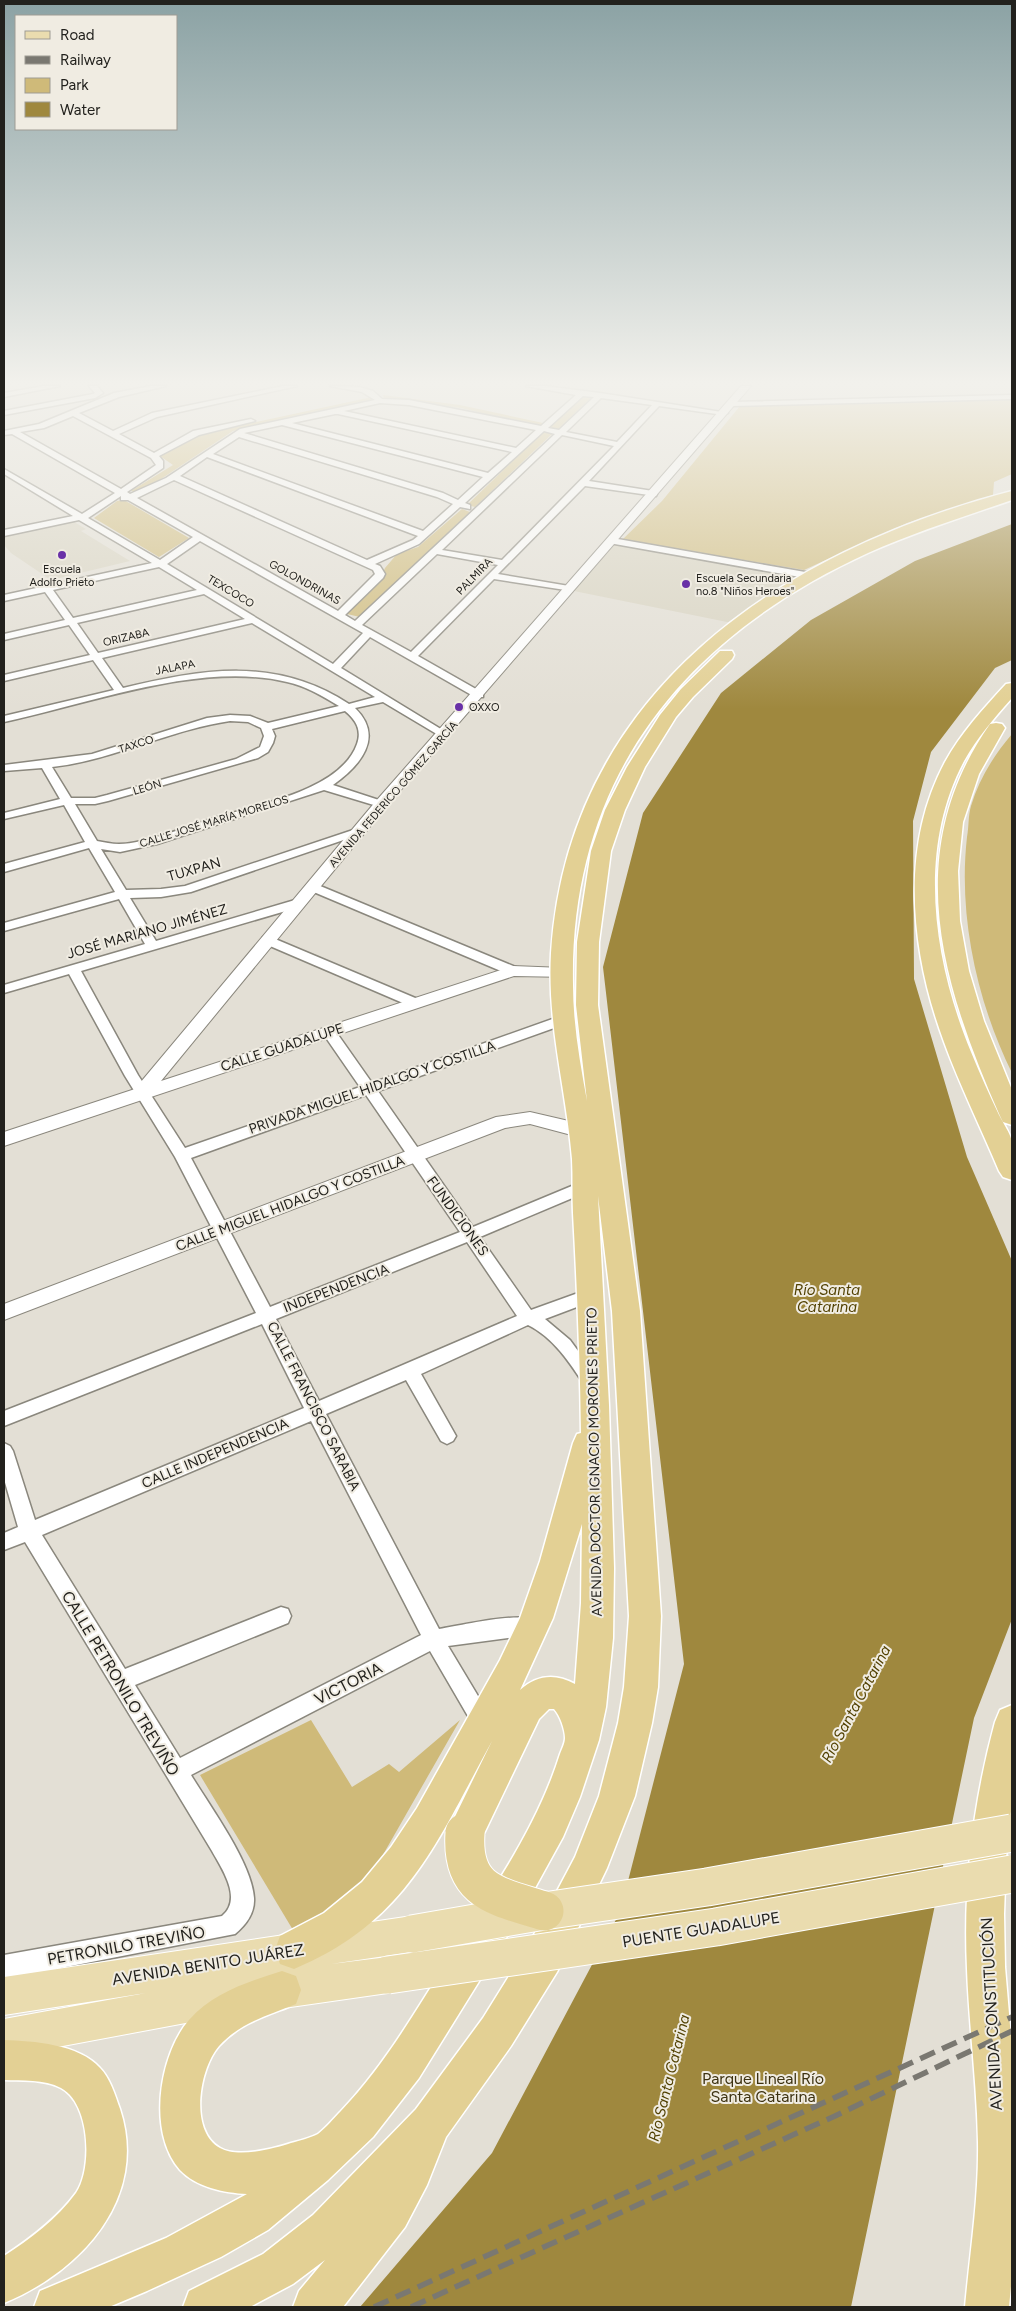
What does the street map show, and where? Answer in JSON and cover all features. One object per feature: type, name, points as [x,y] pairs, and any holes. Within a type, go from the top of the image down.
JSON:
[{"type":"highway","name":"AVENIDA DOCTOR IGNACIO MORONES PRIETO","points":[[205,2307],[278,2269],[328,2230],[431,2124],[497,2032],[543,1958],[590,1868],[617,1796],[636,1723],[641,1687],[645,1616],[626,1311],[587,1005],[575,980],[566,900],[581,837],[601,788],[628,740],[670,686],[726,632],[774,597],[835,562],[908,530],[1012,495]]},
{"type":"highway","points":[[753,632],[802,596],[872,558],[915,540],[1012,506]]},
{"type":"highway","name":"AVENIDA DOCTOR IGNACIO MORONES PRIETO","points":[[56,2307],[192,2250],[259,2212],[338,2146],[382,2095],[533,1860],[562,1798],[582,1740],[596,1657],[596,1404],[592,1294],[584,1188],[584,1156],[563,1020],[588,942],[603,845],[615,810],[628,784],[666,720],[687,693],[739,644]]},
{"type":"highway","points":[[618,755],[666,720],[690,674],[688,667]]},
{"type":"highway","points":[[1012,688],[971,735],[944,782],[928,838],[924,893],[929,948],[940,998],[960,1054],[1012,1171]]},
{"type":"highway","points":[[1012,708],[980,753],[964,785],[953,821],[948,869],[948,923],[960,986],[977,1037],[1012,1116]]},
{"type":"highway","points":[[568,1048],[577,1028],[575,980]]},
{"type":"highway","points":[[294,1950],[341,1925],[375,1896],[408,1854],[483,1723],[519,1656],[542,1603],[556,1564],[596,1404]]},
{"type":"highway","points":[[544,1911],[494,1895],[480,1886],[466,1869],[463,1860],[465,1833],[527,1707],[537,1695],[552,1692],[567,1698],[575,1710],[582,1740]]},
{"type":"highway","name":"AVENIDA CONSTITUCIÓN","points":[[987,2307],[996,2222],[999,2142],[985,1944],[985,1892],[994,1796],[1012,1722]]},
{"type":"highway","points":[[282,1990],[250,2002],[222,2016],[194,2046],[181,2084],[182,2126],[186,2140],[192,2153],[205,2164],[235,2173],[252,2173],[291,2165],[338,2146]]},
{"type":"highway","points":[[4,2060],[36,2061],[66,2069],[82,2077],[95,2097],[106,2133],[108,2157],[102,2182],[92,2206],[75,2228],[32,2264],[4,2281]]},
{"type":"highway","points":[[315,2307],[390,2212],[412,2170],[431,2124]]},
{"type":"main road","points":[[544,1911],[707,1887],[1012,1833]]},
{"type":"main road","name":"PUENTE GUADALUPE","points":[[282,1990],[716,1928],[1012,1874]]},
{"type":"main road","name":"AVENIDA BENITO JUÁREZ","points":[[4,1996],[294,1950],[412,1934],[544,1911]]},
{"type":"main road","points":[[4,2038],[207,2000],[282,1990]]},
{"type":"street","name":"TEXCOCO","points":[[41,494],[444,734]]},
{"type":"street","points":[[4,533],[81,518],[93,513],[119,494]]},
{"type":"street","name":"GOLONDRINAS","points":[[125,494],[479,695]]},
{"type":"street","points":[[112,499],[131,498],[141,494]]},
{"type":"street","points":[[213,494],[380,570],[378,578],[339,615]]},
{"type":"street","points":[[313,494],[424,535]]},
{"type":"street","points":[[436,494],[478,511]]},
{"type":"street","points":[[370,564],[416,542],[470,494]]},
{"type":"street","points":[[357,625],[496,494]]},
{"type":"street","name":"PALMIRA","points":[[412,657],[572,494]]},
{"type":"street","name":"AVENIDA FEDERICO GÓMEZ GARCÍA","points":[[142,1092],[381,804],[479,695],[653,494]]},
{"type":"street","points":[[4,598],[161,564],[200,537]]},
{"type":"street","points":[[612,541],[811,576]]},
{"type":"street","points":[[435,551],[503,563]]},
{"type":"street","points":[[491,576],[569,589]]},
{"type":"street","points":[[47,588],[120,692]]},
{"type":"street","points":[[4,637],[207,591]]},
{"type":"street","name":"ORIZABA","points":[[4,678],[254,620]]},
{"type":"street","points":[[335,668],[369,632]]},
{"type":"street","name":"JALAPA","points":[[4,719],[199,674],[260,674],[301,681],[326,693],[348,707]]},
{"type":"street","points":[[266,727],[385,698]]},
{"type":"street","name":"CALLE JOSÉ MARÍA MORELOS","points":[[4,868],[92,844],[120,848],[153,841],[324,786],[352,762],[365,737],[361,721],[348,707]]},
{"type":"street","name":"TAXCO","points":[[4,768],[46,765],[104,755],[193,725],[223,718],[251,720],[266,727]]},
{"type":"street","name":"LEÓN","points":[[4,816],[65,801],[95,801],[108,798],[249,757],[268,745],[270,733],[266,727]]},
{"type":"street","points":[[46,765],[65,801],[152,945]]},
{"type":"street","points":[[324,786],[381,804]]},
{"type":"street","name":"TUXPAN","points":[[4,927],[122,894],[161,893],[187,889],[360,831]]},
{"type":"street","points":[[313,887],[513,971]]},
{"type":"street","name":"JOSÉ MARIANO JIMÉNEZ","points":[[4,990],[300,903]]},
{"type":"street","points":[[268,940],[415,1003]]},
{"type":"street","name":"CALLE FRANCISCO SARABIA","points":[[73,969],[142,1092],[182,1155],[267,1315],[449,1668],[483,1723]]},
{"type":"street","name":"CALLE GUADALUPE","points":[[4,1139],[513,971],[575,980]]},
{"type":"street","name":"PRIVADA MIGUEL HIDALGO Y COSTILLA","points":[[182,1155],[563,1020]]},
{"type":"street","name":"FUNDICIONES","points":[[329,1032],[414,1155],[472,1234],[528,1318],[544,1326],[557,1336],[596,1404]]},
{"type":"street","name":"CALLE MIGUEL HIDALGO Y COSTILLA","points":[[4,1312],[502,1122],[542,1120],[579,1130]]},
{"type":"street","name":"INDEPENDENCIA","points":[[4,1418],[584,1188]]},
{"type":"street","name":"CALLE INDEPENDENCIA","points":[[4,1542],[410,1371],[528,1318],[592,1294]]},
{"type":"street","points":[[410,1371],[447,1436]]},
{"type":"street","name":"CALLE PETRONILO TREVIÑO","points":[[4,1451],[29,1532],[220,1843],[239,1879],[243,1898],[242,1912]]},
{"type":"street","points":[[120,1681],[281,1616]]},
{"type":"street","name":"VICTORIA","points":[[175,1772],[434,1639],[494,1628],[530,1627]]},
{"type":"street","name":"PETRONILO TREVIÑO","points":[[4,1967],[227,1926],[236,1922],[242,1912]]},
{"type":"shaded area","points":[[74,522],[86,529],[81,531],[130,561],[51,580],[11,553],[4,545],[4,535]]},
{"type":"shaded area","name":"Escuela Secundaria no.8 \"Niños Heroes\"","points":[[613,544],[804,578],[732,623],[574,591]]},
{"type":"green space","points":[[479,494],[489,494],[475,507],[467,505]]},
{"type":"green space","points":[[668,494],[993,494],[907,523],[804,570],[622,540]]},
{"type":"green space","points":[[124,500],[189,538],[159,557],[94,518],[117,501]]},
{"type":"green space","points":[[462,509],[470,512],[360,617],[347,614],[378,583],[385,568],[397,554],[418,547]]},
{"type":"green space","points":[[1012,734],[1012,1073],[989,1017],[973,958],[965,897],[965,867],[969,814],[974,796],[999,750]]},
{"type":"green space","points":[[311,1720],[352,1787],[389,1764],[399,1772],[460,1720],[376,1867],[348,1902],[296,1935],[200,1775]]},
{"type":"water","name":"Río Santa Catarina","points":[[1012,524],[1012,660],[995,668],[931,752],[913,821],[914,979],[967,1157],[1012,1261],[1012,1619],[974,1718],[851,2307],[360,2307],[492,2153],[620,1912],[684,1664],[603,967],[643,813],[721,693],[811,620],[915,561]]},
{"type":"railway","points":[[374,2307],[1012,2017]]},
{"type":"railway","points":[[411,2307],[835,2116],[1012,2031]]},
{"type":"place","name":"Escuela Adolfo Prieto","points":[[62,555]]},
{"type":"place","name":"Escuela Secundaria no.8 \"Niños Heroes\"","points":[[686,584]]},
{"type":"place","name":"OXXO","points":[[459,707]]},
{"type":"park label","name":"Parque Lineal Río Santa Catarina","points":[[763,2087]]}]
